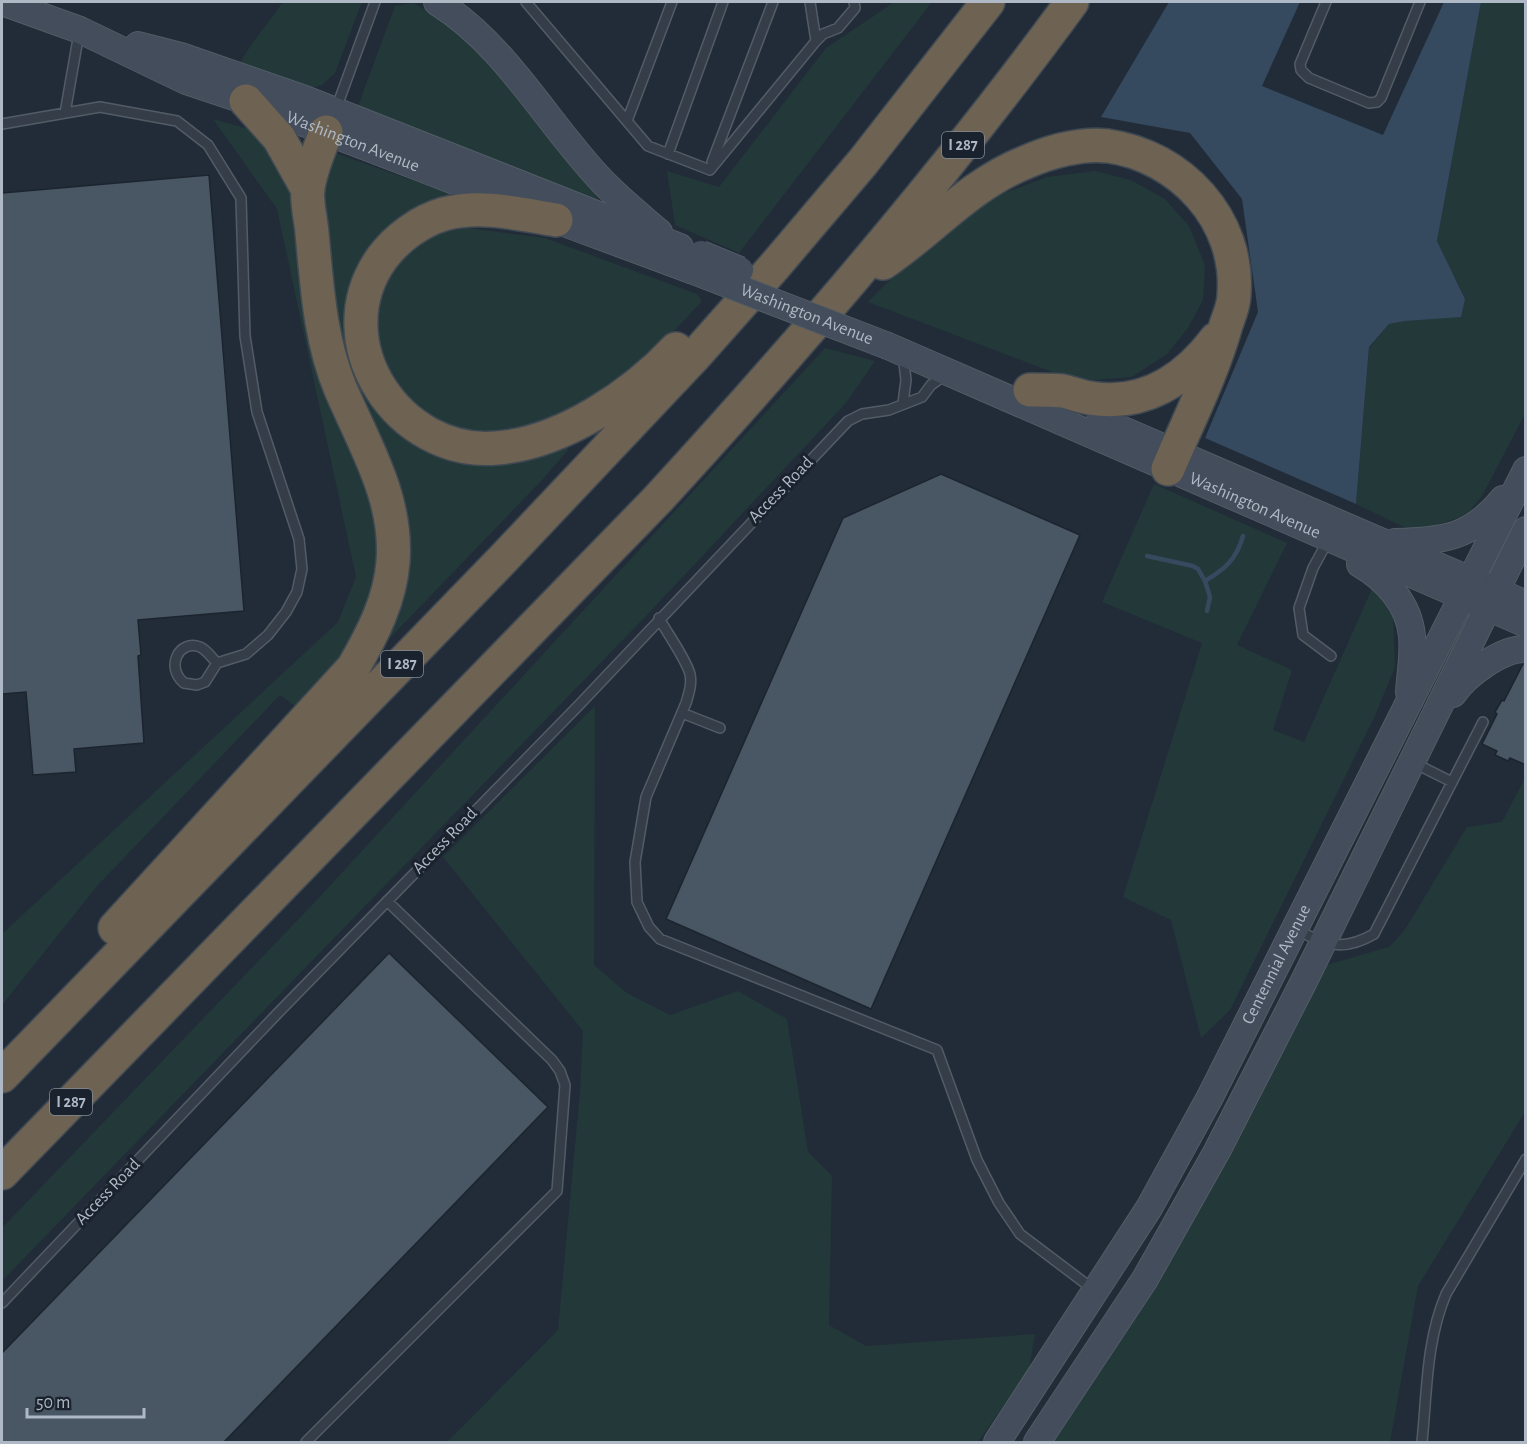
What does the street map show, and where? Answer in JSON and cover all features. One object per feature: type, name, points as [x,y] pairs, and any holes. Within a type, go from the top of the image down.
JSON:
[{"type":"highway","name":"I 287","points":[[2,1076],[503,559],[693,358],[863,162],[988,2]]},
{"type":"highway","name":"I 287","points":[[2,1173],[658,499],[755,393],[849,285],[981,122],[1072,2]]},
{"type":"highway","points":[[246,101],[279,138],[308,190]]},
{"type":"highway","points":[[24,1053],[35,1016],[353,668],[373,632],[386,598],[393,562],[392,525],[386,492],[340,387],[328,350],[320,309],[308,190],[314,164],[330,121]]},
{"type":"highway","points":[[849,285],[903,250],[974,191],[1022,163],[1052,153],[1077,148],[1107,146],[1136,153],[1159,162],[1185,180],[1205,200],[1220,225],[1233,267],[1234,296],[1218,357],[1172,460]]},
{"type":"highway","points":[[556,220],[478,209],[443,214],[401,237],[377,265],[369,281],[362,310],[366,360],[385,396],[405,417],[431,436],[471,448],[498,448],[531,441],[565,430],[611,404],[667,358],[720,303],[773,268]]},
{"type":"highway","points":[[1030,390],[1062,391],[1090,398],[1115,400],[1138,398],[1176,380],[1190,369],[1204,355],[1226,325]]},
{"type":"main road","name":"Washington Avenue","points":[[2,2],[80,30],[180,56],[556,220],[696,262],[895,343],[1030,390],[1172,460],[1287,521],[1491,598],[1526,604]]},
{"type":"main road","points":[[437,2],[459,18],[494,50],[600,180],[672,244]]},
{"type":"main road","name":"Washington Avenue","points":[[80,30],[186,81],[246,101],[330,121],[672,244],[696,262]]},
{"type":"main road","name":"Washington Avenue","points":[[895,343],[949,372],[1386,543],[1466,588]]},
{"type":"main road","points":[[1386,543],[1432,541],[1463,533],[1490,515],[1523,474]]},
{"type":"main road","name":"Centennial Avenue","points":[[997,1443],[1149,1208],[1210,1097],[1523,474]]},
{"type":"main road","points":[[1287,521],[1378,574],[1397,596],[1408,618],[1412,636],[1408,704]]},
{"type":"main road","name":"Centennial Avenue","points":[[1037,1443],[1150,1269],[1217,1151],[1323,943],[1526,530]]},
{"type":"main road","name":"Washington Avenue","points":[[1491,598],[1526,624]]},
{"type":"main road","points":[[1426,734],[1463,680],[1489,662],[1519,649],[1526,649]]},
{"type":"lane","points":[[330,121],[375,2]]},
{"type":"lane","points":[[526,2],[648,146],[710,170]]},
{"type":"lane","points":[[627,122],[672,2]]},
{"type":"lane","points":[[668,154],[723,2]]},
{"type":"lane","points":[[710,170],[773,2]]},
{"type":"lane","points":[[810,2],[816,41]]},
{"type":"lane","points":[[710,170],[816,41],[823,34],[838,28],[855,8],[854,2]]},
{"type":"lane","points":[[1326,2],[1300,64],[1300,70],[1309,78],[1369,103],[1377,102],[1381,98],[1420,2]]},
{"type":"lane","points":[[65,113],[80,30]]},
{"type":"lane","points":[[2,124],[100,107],[177,121],[208,145],[241,198],[244,336],[257,412],[299,539],[302,569],[297,592],[286,612],[268,635],[246,654],[217,663],[205,682],[197,685],[184,683],[175,672],[174,663],[178,653],[194,646],[202,648],[217,663]]},
{"type":"lane","points":[[895,343],[906,380],[903,403]]},
{"type":"lane","name":"Access Road","points":[[2,1303],[387,901],[579,705],[848,421],[862,414],[889,410],[922,397],[931,385],[949,372]]},
{"type":"lane","points":[[1326,544],[1313,568],[1299,608],[1303,635],[1331,656]]},
{"type":"lane","points":[[659,618],[690,674],[689,693],[643,806],[636,862],[637,902],[649,927],[660,939],[937,1050],[977,1160],[999,1203],[1020,1234],[1096,1291]]},
{"type":"lane","points":[[681,713],[720,728]]},
{"type":"lane","points":[[1294,929],[1323,943],[1347,945],[1360,942],[1374,934],[1483,722]]},
{"type":"lane","points":[[1412,762],[1452,782]]},
{"type":"lane","points":[[306,1443],[557,1191],[565,1085],[560,1071],[552,1060],[387,901]]},
{"type":"lane","points":[[1422,1443],[1432,1336],[1440,1309],[1446,1294],[1526,1159]]},
{"type":"green space","points":[[283,2],[362,2],[335,73],[322,85],[311,88],[239,64]]},
{"type":"green space","points":[[893,2],[932,2],[739,253],[675,225],[667,171],[719,187],[826,48]]},
{"type":"green space","points":[[1481,2],[1525,2],[1525,414],[1482,496],[1470,511],[1458,518],[1427,528],[1406,528],[1356,504],[1369,348],[1389,324],[1405,321],[1465,299],[1437,241]]},
{"type":"green space","points":[[414,3],[454,28],[505,79],[599,199],[541,183],[358,106],[395,6]]},
{"type":"green space","points":[[213,119],[267,134],[290,174],[379,510],[382,566],[364,629],[303,712],[280,695],[98,885],[2,1005],[2,934],[338,622],[356,577],[277,209]]},
{"type":"green space","points":[[329,151],[457,196],[364,269],[396,424],[564,443],[569,449],[366,663],[393,609],[351,394],[317,192]]},
{"type":"green space","points":[[1095,171],[1131,180],[1165,199],[1189,226],[1205,265],[1203,300],[1188,328],[1167,354],[1132,377],[1095,380],[1063,376],[868,302],[928,242],[992,198],[1047,177]]},
{"type":"green space","points":[[462,218],[469,228],[545,238],[697,294],[702,301],[641,367],[573,413],[506,435],[436,427],[377,364],[373,300],[410,243]]},
{"type":"green space","points":[[825,348],[875,361],[846,403],[647,615],[2,1281],[2,1228],[314,903]]},
{"type":"green space","points":[[1154,484],[1287,543],[1237,645],[1292,670],[1273,730],[1304,742],[1374,584],[1393,618],[1395,667],[1374,718],[1230,1010],[1201,1038],[1171,920],[1123,897],[1202,643],[1102,602]]},
{"type":"green space","points":[[595,706],[594,965],[627,993],[670,1015],[738,991],[787,1019],[808,1152],[832,1176],[829,1325],[866,1346],[1035,1334],[1029,1370],[978,1442],[447,1442],[558,1330],[580,1091],[583,1031],[443,857]]},
{"type":"green space","points":[[1525,778],[1525,1112],[1418,1286],[1390,1442],[1052,1442],[1217,1179],[1326,965],[1389,947],[1404,931],[1467,827],[1502,822]]},
{"type":"water","points":[[1169,2],[1300,2],[1262,86],[1383,135],[1444,2],[1481,2],[1437,241],[1465,299],[1461,317],[1389,324],[1369,347],[1356,504],[1205,438],[1258,312],[1242,199],[1190,133],[1101,117]]},
{"type":"building","points":[[209,175],[244,611],[138,620],[144,743],[74,749],[76,772],[33,775],[26,692],[2,694],[2,193]]},
{"type":"building","points":[[941,474],[1080,535],[871,1009],[666,919],[843,518]]},
{"type":"building","points":[[1523,664],[1526,664],[1526,765],[1495,755],[1497,751],[1482,744],[1497,714],[1495,712],[1502,700],[1504,701]]},
{"type":"building","points":[[389,953],[548,1107],[223,1443],[2,1443],[2,1353]]},
{"type":"waterway","points":[[1207,611],[1210,597],[1205,581],[1229,563],[1243,536]]},
{"type":"waterway","points":[[1147,556],[1193,566],[1198,569],[1205,581]]}]
